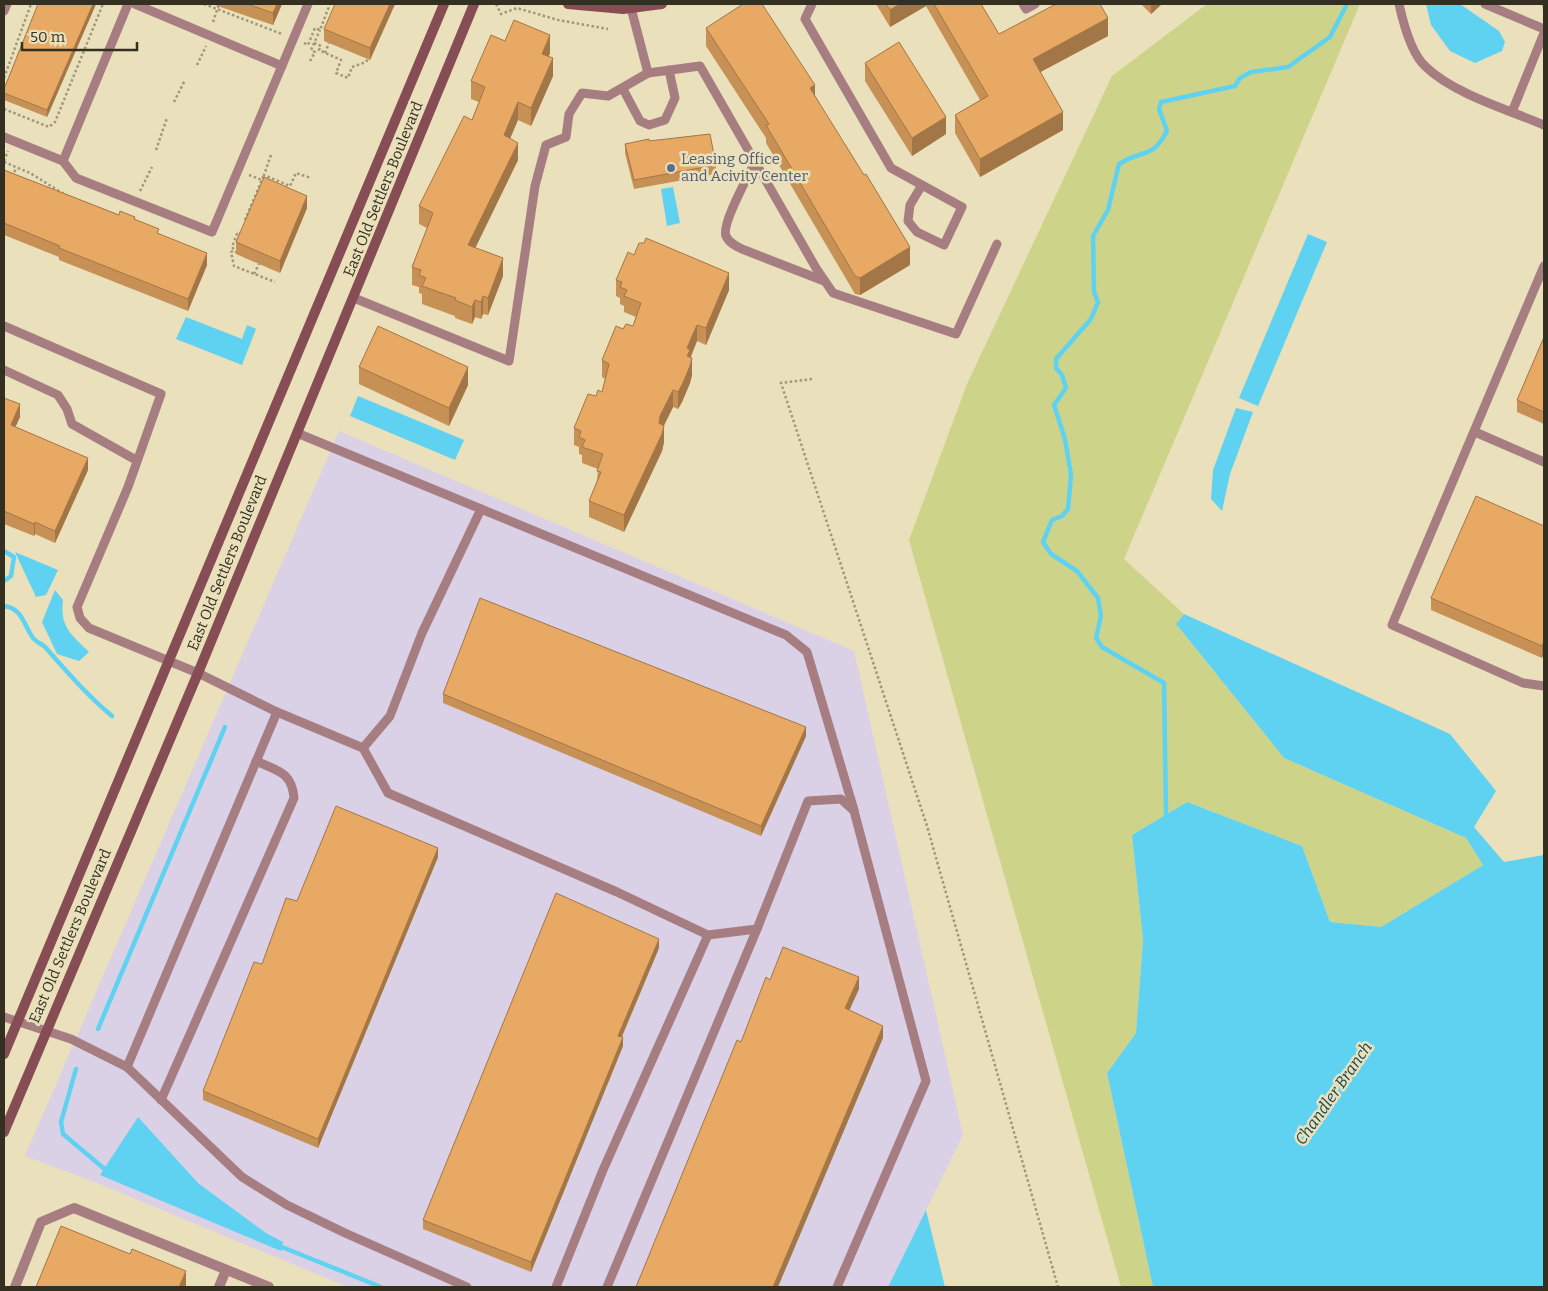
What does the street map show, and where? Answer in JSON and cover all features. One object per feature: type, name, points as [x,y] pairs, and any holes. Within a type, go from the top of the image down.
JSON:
[{"type":"main road","name":"East Old Settlers Boulevard","points":[[4,1054],[444,4]]},
{"type":"main road","name":"East Old Settlers Boulevard","points":[[4,1132],[198,673],[474,4]]},
{"type":"main road","points":[[568,4],[596,8],[631,8],[662,4]]},
{"type":"street","points":[[15,1287],[41,1222],[74,1208],[269,1287]]},
{"type":"street","points":[[219,1287],[226,1270]]},
{"type":"lane","points":[[4,11],[7,4]]},
{"type":"lane","points":[[63,161],[128,4]]},
{"type":"lane","points":[[135,4],[282,66]]},
{"type":"lane","points":[[4,136],[63,161],[76,178],[212,232],[308,4]]},
{"type":"lane","points":[[812,4],[805,19],[891,168],[962,207],[944,245],[917,232],[908,221],[910,205],[922,186]]},
{"type":"lane","points":[[1023,4],[1026,9],[1034,4]]},
{"type":"lane","points":[[1399,4],[1406,33],[1425,67],[1463,91],[1544,125]]},
{"type":"lane","points":[[1485,4],[1544,29]]},
{"type":"lane","points":[[631,8],[648,73]]},
{"type":"lane","points":[[1512,112],[1544,33]]},
{"type":"lane","points":[[354,298],[509,361],[535,186],[546,145],[566,137],[569,114],[582,93],[608,96],[648,73],[700,66],[833,293],[956,334],[997,244]]},
{"type":"lane","points":[[623,89],[640,121],[650,125],[665,120],[675,98],[669,70]]},
{"type":"lane","points":[[755,162],[727,222],[726,236],[730,242],[742,249],[825,281]]},
{"type":"lane","points":[[1544,266],[1392,625],[1523,683],[1544,686]]},
{"type":"lane","points":[[4,326],[161,394],[128,487],[77,608],[80,618],[89,628],[198,673],[277,712],[363,748],[388,793],[617,892],[708,935],[757,929]]},
{"type":"lane","points":[[4,370],[58,395],[67,409],[72,424],[136,460]]},
{"type":"lane","points":[[1475,432],[1544,462]]},
{"type":"lane","points":[[297,433],[786,635],[807,652],[854,811],[926,1081],[837,1287]]},
{"type":"lane","points":[[363,748],[390,716],[422,633],[481,509]]},
{"type":"lane","points":[[127,1067],[277,712]]},
{"type":"lane","points":[[161,1100],[294,798],[293,785],[285,774],[256,761]]},
{"type":"lane","points":[[607,1287],[757,929],[808,801],[841,799],[854,811]]},
{"type":"lane","points":[[556,1287],[603,1170],[708,935]]},
{"type":"lane","points":[[4,1017],[91,1048],[127,1067],[250,1182],[345,1233],[467,1287]]},
{"type":"path","points":[[4,78],[31,4]]},
{"type":"path","points":[[4,109],[49,127],[55,122],[103,4]]},
{"type":"path","points":[[204,4],[283,35]]},
{"type":"path","points":[[213,22],[219,4]]},
{"type":"path","points":[[310,61],[314,52],[311,50],[330,4]]},
{"type":"path","points":[[496,4],[501,14],[516,8],[558,20],[608,29]]},
{"type":"path","points":[[302,43],[308,45],[315,28],[320,30]]},
{"type":"path","points":[[20,32],[27,34]]},
{"type":"path","points":[[197,65],[208,42]]},
{"type":"path","points":[[314,43],[321,46],[318,50],[341,60],[336,72],[348,78],[352,67],[366,62],[368,59]]},
{"type":"path","points":[[325,53],[329,43]]},
{"type":"path","points":[[71,62],[78,63]]},
{"type":"path","points":[[174,102],[185,80]]},
{"type":"path","points":[[156,150],[167,118]]},
{"type":"path","points":[[271,155],[239,235],[232,247],[235,252],[231,252],[234,266],[275,282]]},
{"type":"path","points":[[4,162],[53,187],[71,200]]},
{"type":"path","points":[[139,192],[152,167]]},
{"type":"path","points":[[9,179],[17,168]]},
{"type":"path","points":[[264,175],[290,186],[296,172],[311,178]]},
{"type":"path","points":[[271,186],[274,179]]},
{"type":"path","points":[[53,187],[50,191],[57,196]]},
{"type":"path","points":[[254,274],[259,264]]},
{"type":"path","points":[[812,379],[781,382],[926,826],[1058,1287]]},
{"type":"shaded area","points":[[339,431],[854,651],[963,1135],[888,1287],[348,1287],[97,1183],[25,1156]]},
{"type":"green space","points":[[1207,4],[1360,4],[1124,559],[1184,614],[1176,624],[1284,758],[1466,838],[1483,865],[1381,927],[1330,922],[1302,846],[1187,802],[1132,835],[1143,940],[1136,1033],[1107,1073],[1153,1287],[1121,1287],[909,540],[967,384],[1112,76]]},
{"type":"water","points":[[1426,4],[1460,4],[1499,31],[1505,42],[1502,51],[1475,63],[1450,51],[1431,25]]},
{"type":"water","points":[[673,187],[680,223],[667,226],[661,189]]},
{"type":"water","points":[[1308,234],[1327,242],[1258,406],[1239,398]]},
{"type":"water","points":[[186,317],[242,339],[247,325],[256,329],[242,365],[176,339]]},
{"type":"water","points":[[358,396],[464,440],[455,460],[350,416]]},
{"type":"water","points":[[1236,408],[1253,412],[1230,474],[1222,511],[1211,499],[1213,470]]},
{"type":"water","points":[[15,552],[58,570],[46,595],[36,597]]},
{"type":"water","points":[[55,590],[63,600],[63,617],[68,629],[76,640],[89,652],[79,661],[57,654],[42,622]]},
{"type":"water","name":"Chandler Branch","points":[[1184,614],[1450,734],[1496,791],[1474,827],[1504,862],[1544,855],[1544,1287],[1153,1287],[1107,1073],[1136,1033],[1143,940],[1132,835],[1187,802],[1302,846],[1330,922],[1381,927],[1483,865],[1466,838],[1284,758],[1176,624]]},
{"type":"water","points":[[138,1117],[198,1183],[266,1233],[283,1242],[281,1251],[100,1175]]},
{"type":"water","points":[[926,1210],[945,1287],[888,1287]]},
{"type":"building","points":[[38,4],[93,4],[47,110],[4,93]]},
{"type":"building","points":[[247,4],[277,4],[273,13]]},
{"type":"building","points":[[335,4],[390,4],[370,48],[324,29]]},
{"type":"building","points":[[743,4],[762,4],[815,85],[810,88],[864,175],[866,174],[910,247],[860,278],[855,276],[766,125],[769,124],[706,28]]},
{"type":"building","points":[[886,4],[900,4],[890,10]]},
{"type":"building","points":[[934,4],[981,4],[999,34],[1056,4],[1100,4],[1108,18],[1033,59],[1063,112],[980,159],[955,115],[988,96]]},
{"type":"building","points":[[514,20],[550,35],[542,54],[553,58],[531,108],[518,102],[504,135],[518,143],[468,245],[503,258],[488,298],[483,296],[481,302],[475,300],[472,307],[455,300],[456,298],[422,286],[426,278],[419,275],[421,270],[412,267],[433,213],[419,206],[464,116],[472,120],[485,87],[471,81],[491,35],[505,41]]},
{"type":"building","points":[[899,42],[946,117],[912,138],[865,63]]},
{"type":"building","name":"Leasing Office and Acivity Center","points":[[710,134],[716,165],[634,180],[625,144],[649,139],[649,141]]},
{"type":"building","points":[[4,170],[119,215],[120,211],[135,217],[134,219],[159,229],[157,233],[207,253],[188,299],[59,248],[60,246],[4,223]]},
{"type":"building","points":[[264,177],[307,196],[280,261],[236,242]]},
{"type":"building","points":[[646,238],[729,273],[706,328],[697,325],[687,348],[690,350],[687,356],[692,358],[690,366],[678,392],[673,390],[660,416],[659,423],[664,426],[662,434],[624,515],[589,501],[601,472],[597,471],[603,454],[582,447],[585,440],[579,437],[581,431],[574,428],[588,394],[596,396],[598,390],[602,392],[609,364],[602,360],[616,326],[623,329],[626,324],[633,326],[641,303],[624,296],[627,290],[620,287],[622,282],[616,280],[628,252],[634,255],[639,243],[644,243]]},
{"type":"building","points":[[378,326],[468,367],[449,408],[359,367]]},
{"type":"building","points":[[1544,337],[1544,412],[1517,400]]},
{"type":"building","points":[[4,398],[20,404],[11,425],[88,458],[55,531],[4,511]]},
{"type":"building","points":[[1476,496],[1544,526],[1544,641],[1542,646],[1431,598]]},
{"type":"building","points":[[480,598],[806,727],[761,826],[443,694]]},
{"type":"building","points":[[336,806],[438,848],[318,1139],[203,1091],[254,962],[262,964],[286,898],[297,901]]},
{"type":"building","points":[[556,893],[659,939],[618,1036],[623,1037],[531,1262],[423,1220]]},
{"type":"building","points":[[783,947],[859,977],[845,1008],[883,1026],[773,1287],[636,1287],[737,1040],[741,1042],[766,977],[770,980]]},
{"type":"building","points":[[61,1226],[130,1254],[132,1249],[186,1271],[179,1287],[36,1287]]},
{"type":"waterway","points":[[1168,819],[1166,814],[1164,683],[1102,647],[1096,638],[1101,616],[1098,598],[1077,571],[1051,554],[1043,542],[1052,520],[1062,516],[1068,509],[1071,475],[1065,439],[1054,405],[1066,388],[1062,375],[1056,368],[1056,359],[1091,319],[1098,302],[1094,292],[1093,236],[1108,210],[1119,164],[1151,150],[1162,140],[1167,131],[1159,109],[1161,102],[1235,86],[1240,78],[1251,72],[1288,67],[1330,37],[1347,4]]},
{"type":"waterway","points":[[4,551],[14,557],[11,576],[4,581]]},
{"type":"waterway","points":[[4,606],[10,607],[19,614],[34,639],[45,647],[86,692],[112,716]]},
{"type":"waterway","points":[[98,1029],[225,727]]},
{"type":"waterway","points":[[76,1069],[61,1122],[63,1134],[107,1171]]},
{"type":"waterway","points":[[277,1245],[381,1287]]},
{"type":"place","name":"Leasing Office and Acivity Center","points":[[671,168]]}]
